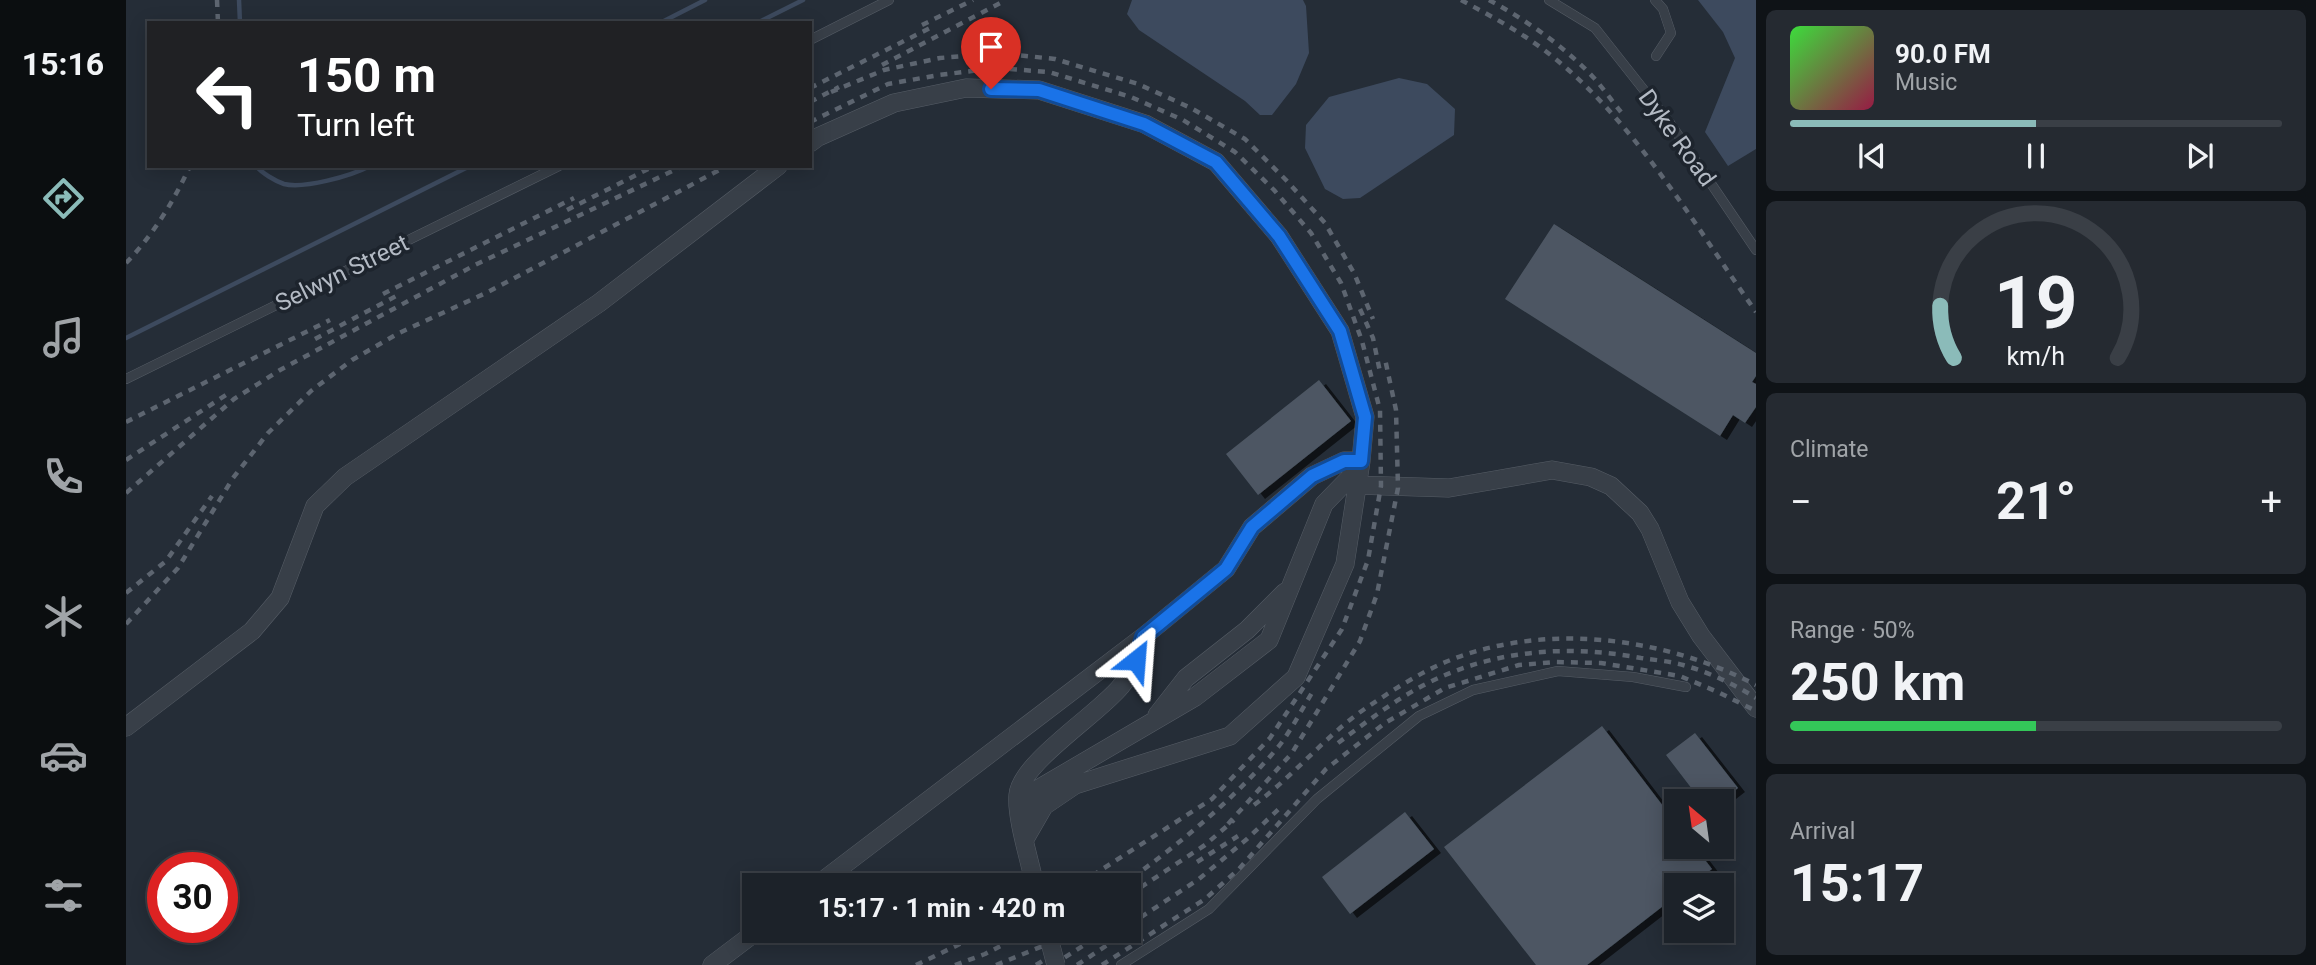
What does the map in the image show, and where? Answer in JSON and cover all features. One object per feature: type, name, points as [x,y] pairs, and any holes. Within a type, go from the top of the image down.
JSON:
[{"type":"street","points":[[812,142],[894,103],[967,88],[1039,90],[1144,124],[1216,162],[1279,236],[1340,331],[1365,417],[1345,564],[1296,677],[1230,736],[1075,785],[1044,807],[1023,832]]},
{"type":"street","points":[[126,727],[252,631],[280,598],[315,506],[345,477],[599,303],[775,168]]},
{"type":"street","points":[[833,873],[1143,637],[1226,569],[1252,527],[1312,476],[1344,461],[1358,472],[1448,488],[1552,470],[1591,477],[1611,486],[1640,513],[1650,529],[1680,602],[1708,647],[1756,708]]},
{"type":"street","points":[[1023,832],[1038,789],[1150,723],[1186,678],[1247,630],[1292,585],[1324,504],[1358,472]]},
{"type":"street","points":[[1032,873],[1018,814],[1018,792],[1034,765],[1121,686],[1136,660],[1143,637]]},
{"type":"street","points":[[712,965],[742,942]]},
{"type":"street","points":[[1050,943],[1056,965]]},
{"type":"lane","points":[[812,39],[889,0]]},
{"type":"lane","name":"Dyke Road","points":[[1549,0],[1595,28],[1670,123],[1756,250]]},
{"type":"lane","points":[[1655,0],[1663,9],[1671,33],[1656,56]]},
{"type":"lane","name":"Selwyn Street","points":[[126,379],[555,168]]},
{"type":"lane","points":[[1121,965],[1209,909],[1317,799],[1419,716],[1473,690],[1558,671],[1633,677],[1686,687]]},
{"type":"water","points":[[1132,0],[1303,0],[1306,6],[1309,53],[1296,84],[1272,115],[1260,115],[1245,101],[1139,30],[1127,14]]},
{"type":"water","points":[[1698,0],[1756,0],[1756,149],[1728,166],[1705,132],[1735,58],[1723,32]]},
{"type":"water","points":[[1399,78],[1427,84],[1455,109],[1454,135],[1360,198],[1343,199],[1325,189],[1305,148],[1306,125],[1329,97]]},
{"type":"building","points":[[1554,224],[1756,353],[1756,376],[1752,382],[1756,384],[1756,407],[1745,423],[1733,415],[1720,436],[1505,299]]},
{"type":"building","points":[[1319,380],[1351,421],[1258,495],[1226,454]]},
{"type":"building","points":[[1602,726],[1664,807],[1664,859],[1704,859],[1712,869],[1707,873],[1664,873],[1664,905],[1587,965],[1536,965],[1444,847]]},
{"type":"building","points":[[1695,733],[1738,788],[1734,791],[1734,789],[1692,789],[1666,755]]},
{"type":"building","points":[[1405,812],[1434,849],[1350,914],[1322,877]]},
{"type":"waterway","points":[[239,0],[240,21]]},
{"type":"waterway","points":[[664,21],[705,0]]},
{"type":"waterway","points":[[761,21],[803,0]]},
{"type":"waterway","points":[[258,168],[277,181],[293,185],[327,181],[365,168]]},
{"type":"waterway","points":[[126,338],[466,168]]},
{"type":"railway","points":[[217,0],[218,21]]},
{"type":"railway","points":[[922,25],[973,0]]},
{"type":"railway","points":[[882,65],[1006,0]]},
{"type":"railway","points":[[1461,0],[1538,45],[1579,79],[1608,109],[1661,174],[1756,312]]},
{"type":"railway","points":[[1489,0],[1531,25],[1570,55],[1594,78],[1621,112]]},
{"type":"railway","points":[[812,87],[934,26]]},
{"type":"railway","points":[[831,92],[884,70],[940,58],[998,53],[1055,59],[1138,84],[1191,108],[1245,139],[1325,223],[1354,273],[1373,319]]},
{"type":"railway","points":[[812,121],[888,84],[996,68],[1049,72],[1131,97],[1183,120],[1235,152],[1274,190],[1311,233],[1341,283],[1362,341],[1380,410],[1381,486],[1368,560],[1342,629],[1270,738],[1212,799],[1096,873]]},
{"type":"railway","points":[[812,101],[839,87]]},
{"type":"railway","points":[[126,263],[162,217],[189,168]]},
{"type":"railway","points":[[567,210],[650,168]]},
{"type":"railway","points":[[126,493],[234,399],[280,370],[475,265],[679,168]]},
{"type":"railway","points":[[126,624],[178,568],[233,478],[268,433],[311,391],[352,360],[399,333],[488,292],[723,168]]},
{"type":"railway","points":[[383,294],[574,198]]},
{"type":"railway","points":[[315,339],[398,295]]},
{"type":"railway","points":[[1360,309],[1373,338],[1380,372]]},
{"type":"railway","points":[[126,422],[330,320]]},
{"type":"railway","points":[[1228,824],[1292,753],[1360,641],[1377,594],[1398,488],[1396,410],[1385,359]]},
{"type":"railway","points":[[126,460],[229,393]]},
{"type":"railway","points":[[126,593],[166,561],[212,496]]},
{"type":"railway","points":[[1254,805],[1366,708],[1430,669],[1490,648],[1529,641],[1607,640],[1684,656],[1756,685]]},
{"type":"railway","points":[[1338,743],[1422,686],[1474,664],[1529,653],[1585,651],[1672,662],[1730,683],[1756,698]]},
{"type":"railway","points":[[1102,965],[1205,899],[1239,869],[1326,769],[1385,723],[1445,688],[1519,665],[1601,663],[1680,676],[1756,711]]},
{"type":"railway","points":[[1138,873],[1184,838],[1243,785],[1279,746],[1313,691]]},
{"type":"railway","points":[[1141,917],[1199,879],[1283,805]]},
{"type":"railway","points":[[1141,887],[1205,845],[1234,820]]},
{"type":"railway","points":[[1197,862],[1238,836]]},
{"type":"railway","points":[[916,965],[962,943]]},
{"type":"railway","points":[[955,965],[1007,943]]},
{"type":"railway","points":[[996,965],[1050,943]]},
{"type":"railway","points":[[1053,965],[1087,943]]},
{"type":"railway","points":[[1077,965],[1110,943]]},
{"type":"railway","points":[[1036,965],[1060,950]]},
{"type":"route","points":[[991,89],[1039,90],[1144,124],[1216,162],[1279,236],[1340,331],[1365,417],[1361,461],[1344,461],[1312,476],[1252,527],[1226,569],[1143,637],[1136,660]]}]
